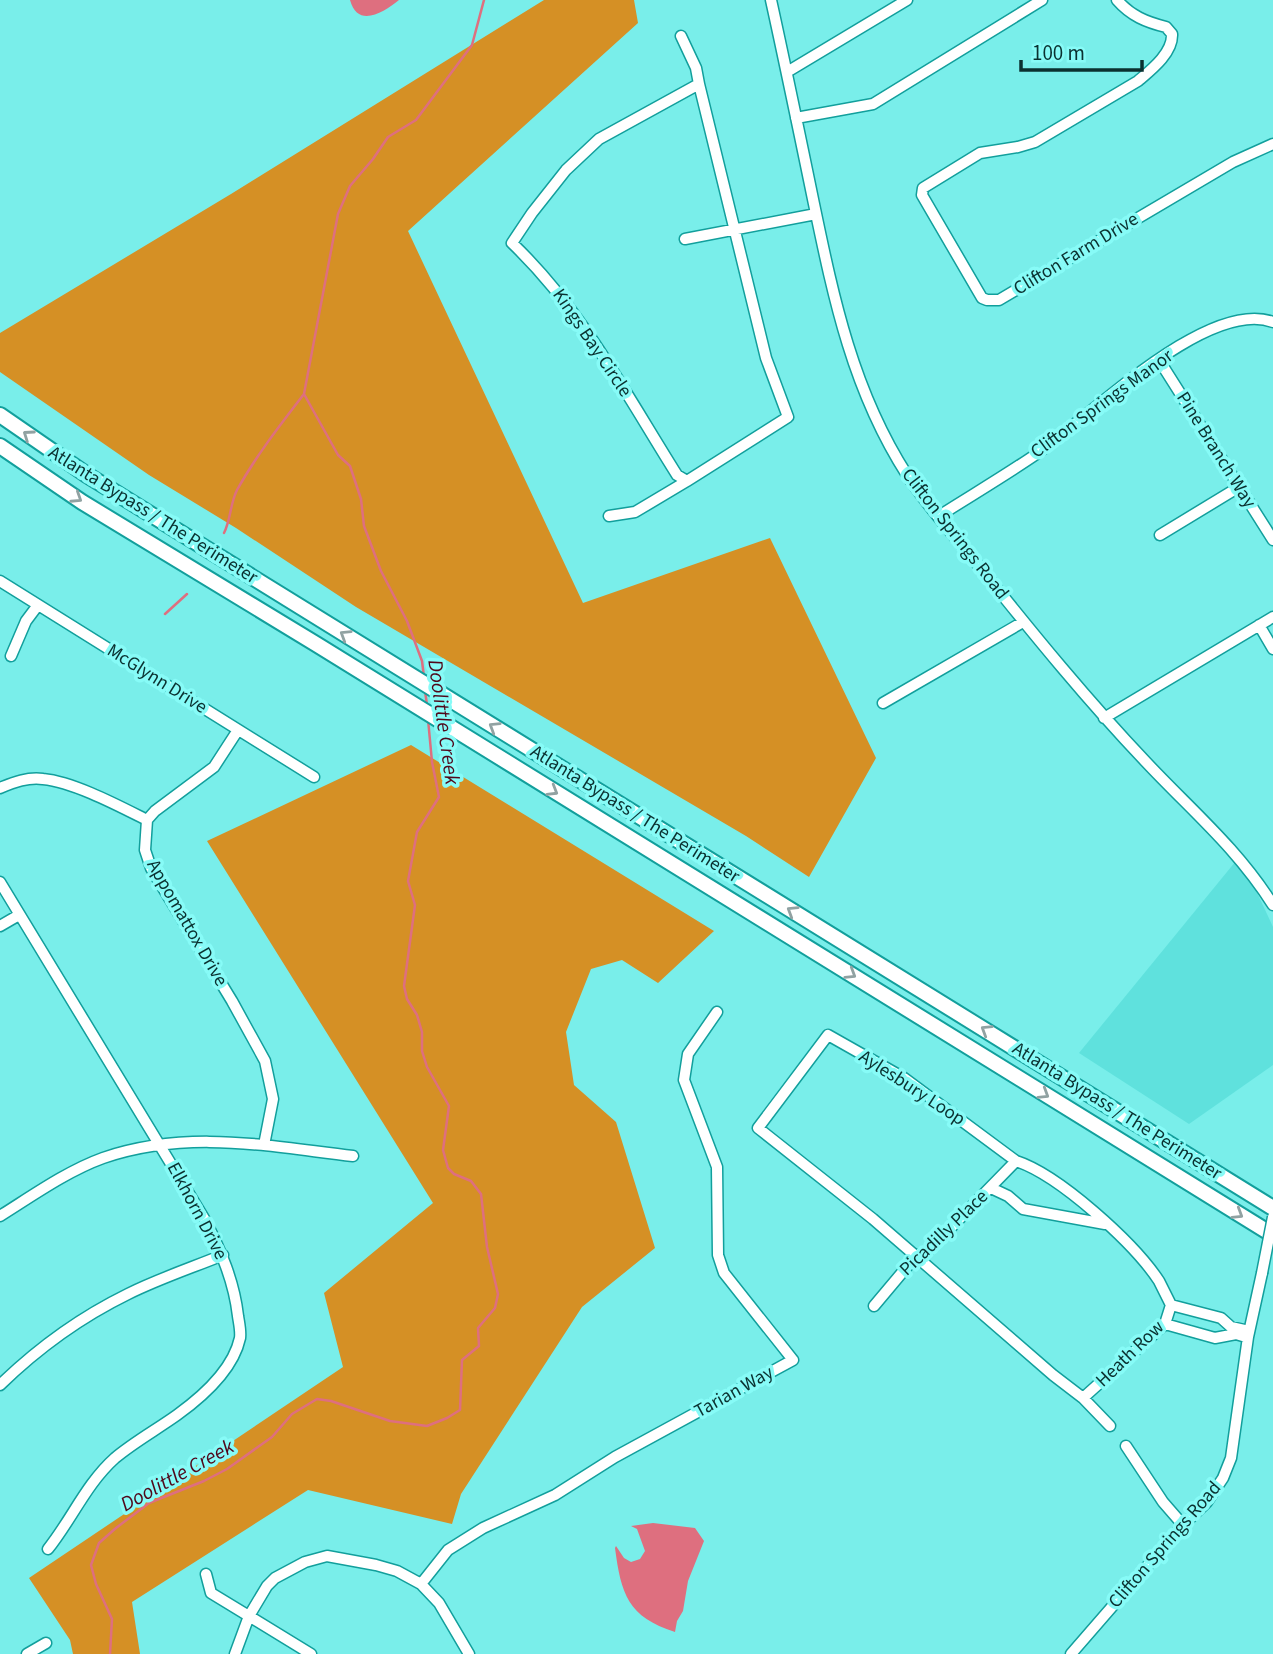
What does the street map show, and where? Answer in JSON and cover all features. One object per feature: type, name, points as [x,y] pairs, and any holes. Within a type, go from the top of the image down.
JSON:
[{"type":"highway","name":"Atlanta Bypass / The Perimeter","points":[[0,415],[87,475],[1273,1208]]},
{"type":"highway","name":"Atlanta Bypass / The Perimeter","points":[[0,446],[94,509],[1273,1235]]},
{"type":"street","name":"Clifton Springs Road","points":[[771,0],[836,308],[854,368],[878,422],[907,475],[1023,622],[1104,718],[1231,848],[1253,874],[1273,905]]},
{"type":"street","points":[[787,72],[907,0]]},
{"type":"street","points":[[796,118],[873,104],[1042,0]]},
{"type":"street","name":"Clifton Farm Drive","points":[[1117,0],[1132,14],[1166,27],[1172,34],[1171,44],[1149,72],[1035,142],[980,153],[923,188],[922,195],[982,298],[999,300],[1233,162],[1273,144]]},
{"type":"street","points":[[609,516],[635,512],[788,417],[766,358],[696,68],[681,36]]},
{"type":"street","name":"Kings Bay Circle","points":[[687,481],[677,475],[582,322],[543,272],[512,243],[531,213],[566,170],[599,139],[699,84]]},
{"type":"street","points":[[685,239],[816,214]]},
{"type":"street","name":"Clifton Springs Manor","points":[[939,516],[1039,452],[1109,395],[1158,360],[1221,323],[1257,318],[1273,321]]},
{"type":"street","name":"Pine Branch Way","points":[[1158,360],[1273,540]]},
{"type":"street","points":[[1160,535],[1239,487]]},
{"type":"street","name":"McGlynn Drive","points":[[0,580],[314,777]]},
{"type":"street","points":[[11,656],[18,636],[38,605]]},
{"type":"street","points":[[1104,718],[1273,617]]},
{"type":"street","points":[[883,704],[1023,622]]},
{"type":"street","points":[[1259,625],[1273,649]]},
{"type":"street","points":[[0,788],[19,781],[44,779],[82,791],[147,820],[214,767],[238,730]]},
{"type":"street","name":"Appomattox Drive","points":[[147,820],[145,850],[151,868],[232,1000],[265,1061],[274,1099],[264,1145]]},
{"type":"street","name":"Elkhorn Drive","points":[[0,882],[205,1220],[223,1255],[237,1302],[240,1336],[232,1357],[217,1379],[198,1398],[137,1441],[101,1472],[81,1497],[48,1549]]},
{"type":"street","points":[[0,926],[19,915]]},
{"type":"street","name":"Tarian Way","points":[[421,1584],[448,1550],[483,1528],[555,1495],[615,1457],[793,1360],[724,1273],[718,1255],[717,1167],[684,1080],[688,1054],[717,1012]]},
{"type":"street","name":"Aylesbury Loop","points":[[1110,1426],[1083,1398],[916,1256],[758,1128],[828,1035],[904,1078],[1016,1161],[1028,1164],[1075,1197],[1150,1269],[1171,1305]]},
{"type":"street","points":[[0,1216],[102,1158],[160,1144],[231,1141],[353,1156]]},
{"type":"street","name":"Picadilly Place","points":[[874,1306],[916,1256],[928,1251],[1016,1161]]},
{"type":"street","points":[[991,1188],[1008,1196],[1023,1209],[1107,1225]]},
{"type":"street","name":"Clifton Springs Road","points":[[1071,1654],[1183,1525],[1207,1502],[1223,1478],[1231,1458],[1248,1334],[1273,1217]]},
{"type":"street","points":[[0,1385],[22,1364],[83,1320],[127,1295],[223,1255]]},
{"type":"street","points":[[1171,1305],[1221,1318],[1231,1327],[1248,1334]]},
{"type":"street","name":"Heath Row","points":[[1083,1398],[1165,1324],[1171,1305]]},
{"type":"street","points":[[1195,1333],[1194,1320],[1199,1313]]},
{"type":"street","points":[[1165,1324],[1215,1338],[1248,1334]]},
{"type":"street","points":[[1126,1446],[1163,1502],[1183,1525]]},
{"type":"street","points":[[235,1654],[249,1616],[267,1586],[275,1578],[305,1562],[327,1556],[386,1568],[421,1584],[439,1603],[469,1654]]},
{"type":"street","points":[[206,1574],[211,1592],[311,1654]]},
{"type":"street","points":[[27,1654],[46,1643]]},
{"type":"shaded area","points":[[350,0],[399,0],[379,13],[365,16],[354,9]]},
{"type":"shaded area","points":[[544,0],[634,0],[638,23],[408,231],[583,603],[770,538],[876,758],[809,877],[746,836],[356,607],[149,475],[0,372],[0,333]]},
{"type":"shaded area","points":[[411,745],[714,931],[658,983],[622,960],[591,969],[566,1032],[574,1085],[616,1122],[655,1248],[582,1307],[461,1494],[452,1524],[308,1490],[132,1602],[140,1654],[73,1654],[70,1640],[29,1578],[343,1367],[324,1293],[433,1203],[207,841]]},
{"type":"shaded area","points":[[1240,856],[1273,927],[1273,1065],[1189,1124],[1079,1053]]},
{"type":"shaded area","points":[[653,1523],[695,1528],[704,1541],[688,1581],[683,1611],[675,1632],[659,1626],[637,1611],[624,1591],[617,1564],[616,1546],[624,1558],[631,1562],[640,1559],[645,1551],[637,1529],[631,1526]]},
{"type":"waterway","name":"Doolittle Creek","points":[[424,677],[422,661],[407,621],[381,571],[364,526],[361,499],[350,466],[338,455],[304,394],[338,214],[350,186],[388,137],[416,120],[472,45],[484,0]]},
{"type":"waterway","points":[[224,533],[237,490],[260,453],[304,394]]},
{"type":"waterway","points":[[165,614],[187,594]]},
{"type":"waterway","name":"Doolittle Creek","points":[[425,691],[427,705]]},
{"type":"waterway","name":"Doolittle Creek","points":[[110,1654],[112,1619],[96,1584],[91,1565],[99,1543],[149,1503],[227,1469],[272,1437],[292,1414],[317,1399],[331,1401],[390,1421],[427,1426],[447,1418],[460,1410],[462,1360],[479,1346],[478,1328],[495,1308],[498,1294],[487,1247],[481,1194],[471,1181],[454,1174],[448,1168],[443,1150],[449,1106],[427,1067],[422,1051],[422,1032],[404,986],[415,905],[408,881],[417,832],[439,797],[428,719]]}]
